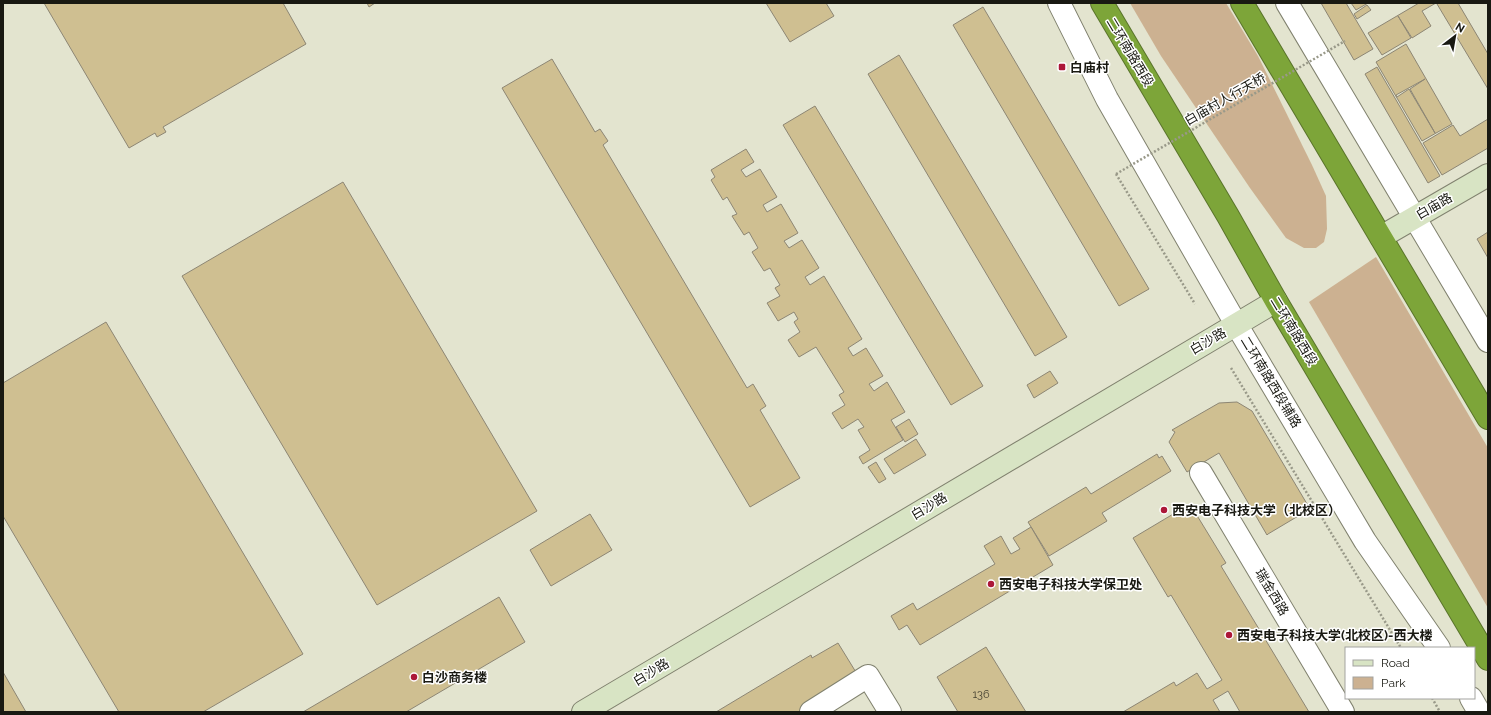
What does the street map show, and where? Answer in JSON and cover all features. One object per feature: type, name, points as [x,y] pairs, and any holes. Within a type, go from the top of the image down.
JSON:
[{"type":"highway","name":"二环南路西段","points":[[1102,3],[1488,659]]},
{"type":"highway","points":[[1242,3],[1488,418]]},
{"type":"street","name":"二环南路西段辅路","points":[[1059,3],[1107,99],[1236,324],[1365,541],[1438,647]]},
{"type":"street","points":[[1287,3],[1488,342]]},
{"type":"street","name":"白庙路","points":[[1381,237],[1488,175]]},
{"type":"street","name":"白沙路","points":[[583,712],[1276,301]]},
{"type":"street","name":"瑞金西路","points":[[1201,473],[1344,712]]},
{"type":"street","points":[[810,712],[868,676],[890,712]]},
{"type":"street","points":[[1472,699],[1479,712]]},
{"type":"path","name":"白庙村人行天桥","points":[[1195,304],[1116,174],[1345,41]]},
{"type":"path","points":[[1230,368],[1400,647]]},
{"type":"path","points":[[1433,699],[1440,712]]},
{"type":"green space","points":[[1130,3],[1226,3],[1258,56],[1326,196],[1327,229],[1324,242],[1316,248],[1304,248],[1286,238],[1250,188],[1161,56]]},
{"type":"green space","points":[[1376,257],[1488,448],[1488,608],[1309,302]]},
{"type":"building","points":[[44,3],[283,3],[306,44],[163,127],[166,132],[157,137],[155,133],[129,148]]},
{"type":"building","points":[[367,3],[375,3],[369,7]]},
{"type":"building","points":[[766,3],[826,3],[834,16],[790,42]]},
{"type":"building","points":[[1321,3],[1346,3],[1373,49],[1354,60]]},
{"type":"building","points":[[1351,3],[1368,3],[1356,10]]},
{"type":"building","points":[[1419,3],[1436,3],[1422,11],[1431,26],[1412,38],[1398,16],[1411,38],[1382,55],[1368,33]]},
{"type":"building","points":[[1458,3],[1488,54],[1488,89],[1437,4]]},
{"type":"building","points":[[1367,5],[1371,10],[1357,19],[1354,14]]},
{"type":"building","points":[[983,7],[1149,289],[1119,306],[953,25]]},
{"type":"building","points":[[1406,44],[1452,124],[1422,141],[1376,62]],"holes":[[[1425,79],[1410,89],[1435,133],[1409,89],[1397,97],[1396,95]]]},
{"type":"building","points":[[899,55],[1067,337],[1035,356],[868,74]]},
{"type":"building","points":[[552,59],[595,132],[600,129],[608,141],[603,145],[747,388],[753,384],[766,406],[760,410],[800,478],[750,507],[502,88]]},
{"type":"building","points":[[1377,67],[1440,176],[1428,183],[1365,74]]},
{"type":"building","points":[[815,106],[983,386],[951,405],[783,125]]},
{"type":"building","points":[[1488,119],[1488,148],[1442,175],[1423,143],[1453,125],[1460,136]]},
{"type":"building","points":[[746,149],[754,162],[741,170],[746,177],[760,169],[777,197],[763,205],[767,212],[781,204],[798,233],[784,241],[789,248],[802,240],[819,268],[805,277],[810,285],[824,276],[862,339],[848,348],[853,356],[866,348],[883,376],[869,384],[874,391],[887,382],[905,412],[891,420],[903,440],[863,464],[859,457],[870,450],[858,430],[864,427],[858,419],[842,429],[832,413],[845,405],[839,395],[844,392],[816,347],[799,357],[788,340],[800,332],[794,322],[798,319],[794,312],[778,321],[767,303],[780,296],[775,288],[780,285],[770,268],[764,271],[752,252],[758,248],[749,232],[744,235],[732,216],[737,214],[727,197],[723,200],[711,180],[715,177],[711,170]]},
{"type":"building","points":[[343,182],[537,511],[377,605],[182,276]]},
{"type":"building","points":[[1488,232],[1488,258],[1477,239]]},
{"type":"building","points":[[106,322],[303,654],[203,712],[119,712],[3,516],[3,383]]},
{"type":"building","points":[[1050,371],[1058,383],[1034,398],[1027,385]]},
{"type":"building","points":[[1237,402],[1252,411],[1310,509],[1267,535],[1219,453],[1187,472],[1169,442],[1175,432],[1172,430],[1219,403]]},
{"type":"building","points":[[909,419],[918,434],[905,442],[896,427]]},
{"type":"building","points":[[916,439],[926,455],[894,474],[884,459]]},
{"type":"building","points":[[1157,454],[1159,458],[1162,456],[1171,471],[1102,513],[1107,521],[1049,556],[1028,522],[1086,487],[1091,494]]},
{"type":"building","points":[[876,462],[886,479],[879,483],[868,467]]},
{"type":"building","name":"西安电子科技大学(北校区)-西大楼","points":[[1190,504],[1226,563],[1221,566],[1309,712],[1240,712],[1228,691],[1213,700],[1220,712],[1123,712],[1174,682],[1176,686],[1197,673],[1207,689],[1222,680],[1171,595],[1168,597],[1133,538]]},
{"type":"building","points":[[590,514],[612,550],[551,586],[530,550]]},
{"type":"building","name":"西安电子科技大学保卫处","points":[[1031,527],[1053,565],[920,645],[907,625],[899,630],[891,616],[913,603],[917,610],[995,564],[984,546],[1001,536],[1011,554],[1020,549],[1013,538]]},
{"type":"building","name":"白沙商务楼","points":[[499,597],[525,642],[406,712],[303,712]]},
{"type":"building","points":[[838,643],[862,682],[811,712],[716,712],[811,655],[812,658]]},
{"type":"building","points":[[986,647],[1026,712],[958,712],[937,677]]},
{"type":"building","points":[[3,672],[26,712],[3,712]]},
{"type":"place","name":"白庙村","points":[[1062,67]]},
{"type":"place","name":"西安电子科技大学（北校区）","points":[[1164,510]]},
{"type":"place","name":"西安电子科技大学保卫处","points":[[991,584]]},
{"type":"place","name":"西安电子科技大学(北校区)-西大楼","points":[[1229,635]]},
{"type":"place","name":"白沙商务楼","points":[[414,677]]}]
